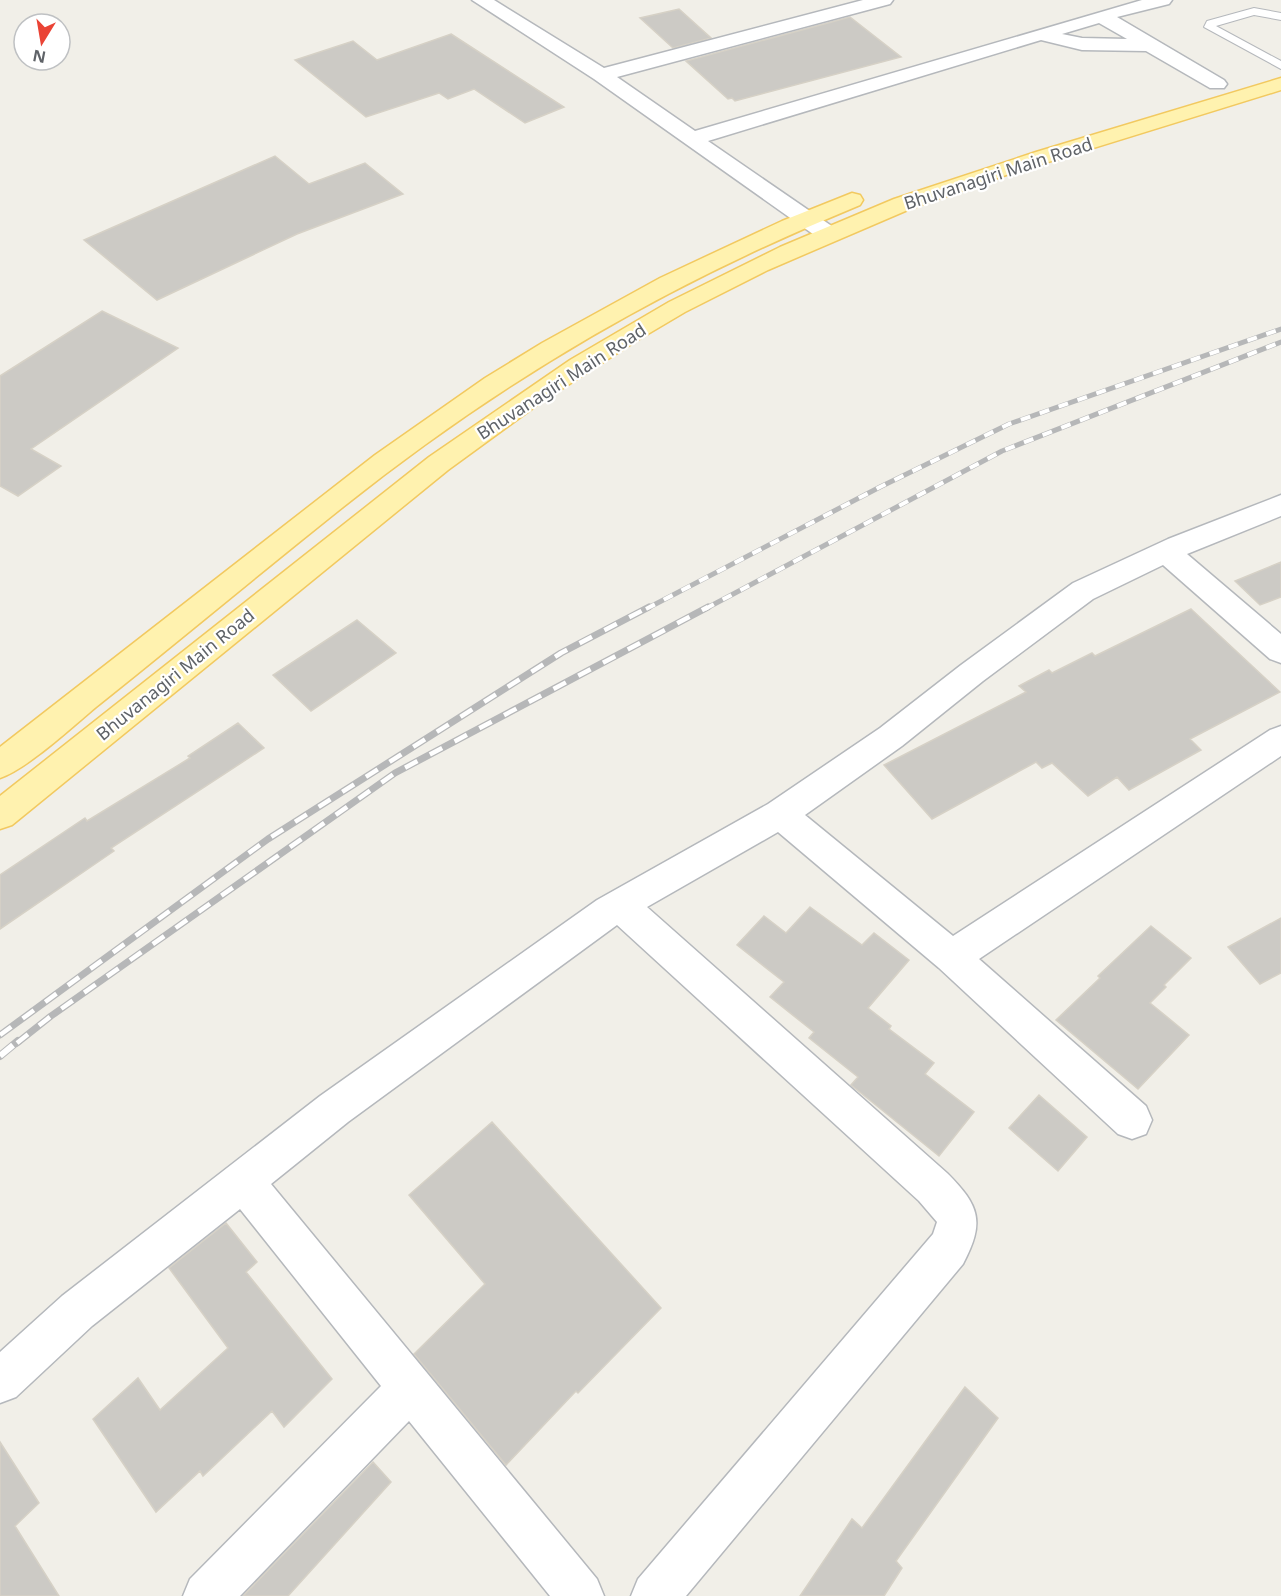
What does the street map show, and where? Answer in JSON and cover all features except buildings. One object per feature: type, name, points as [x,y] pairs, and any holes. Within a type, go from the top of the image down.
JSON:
[{"type":"main road","name":"Bhuvanagiri Main Road","points":[[0,765],[386,460],[472,399],[646,294],[804,219],[877,190],[1217,84],[1280,70]]},
{"type":"main road","name":"Bhuvanagiri Main Road","points":[[0,815],[420,476],[504,415],[589,358],[675,308],[828,234],[903,203],[1280,70]]},
{"type":"street","points":[[481,0],[602,75],[828,234]]},
{"type":"street","points":[[602,75],[885,0]]},
{"type":"street","points":[[692,140],[1101,16],[1163,0]]},
{"type":"street","points":[[1101,16],[1217,84]]},
{"type":"street","points":[[1041,34],[1082,44],[1152,45]]},
{"type":"street","points":[[0,1381],[77,1311],[334,1109],[620,905],[780,814],[891,737],[972,673],[1083,591],[1167,552],[1281,504]]},
{"type":"street","points":[[1167,552],[1281,651]]},
{"type":"street","points":[[952,957],[1281,739]]},
{"type":"street","points":[[780,814],[952,957],[1131,1120]]},
{"type":"street","points":[[620,905],[933,1187],[956,1211],[957,1234],[948,1250],[655,1596]]},
{"type":"street","points":[[243,1181],[580,1596]]},
{"type":"street","points":[[207,1596],[411,1387]]},
{"type":"lane","points":[[1280,70],[1210,27],[1211,22],[1250,11],[1269,11],[1281,17]]},
{"type":"railway","points":[[646,609],[880,487],[1009,424],[1281,329]]},
{"type":"railway","points":[[705,609],[1002,451],[1281,342]]},
{"type":"railway","points":[[0,1035],[268,839],[561,653],[649,607]]},
{"type":"railway","points":[[17,1043],[51,1016],[395,773],[708,607]]},
{"type":"railway","points":[[0,1056],[18,1041]]}]
